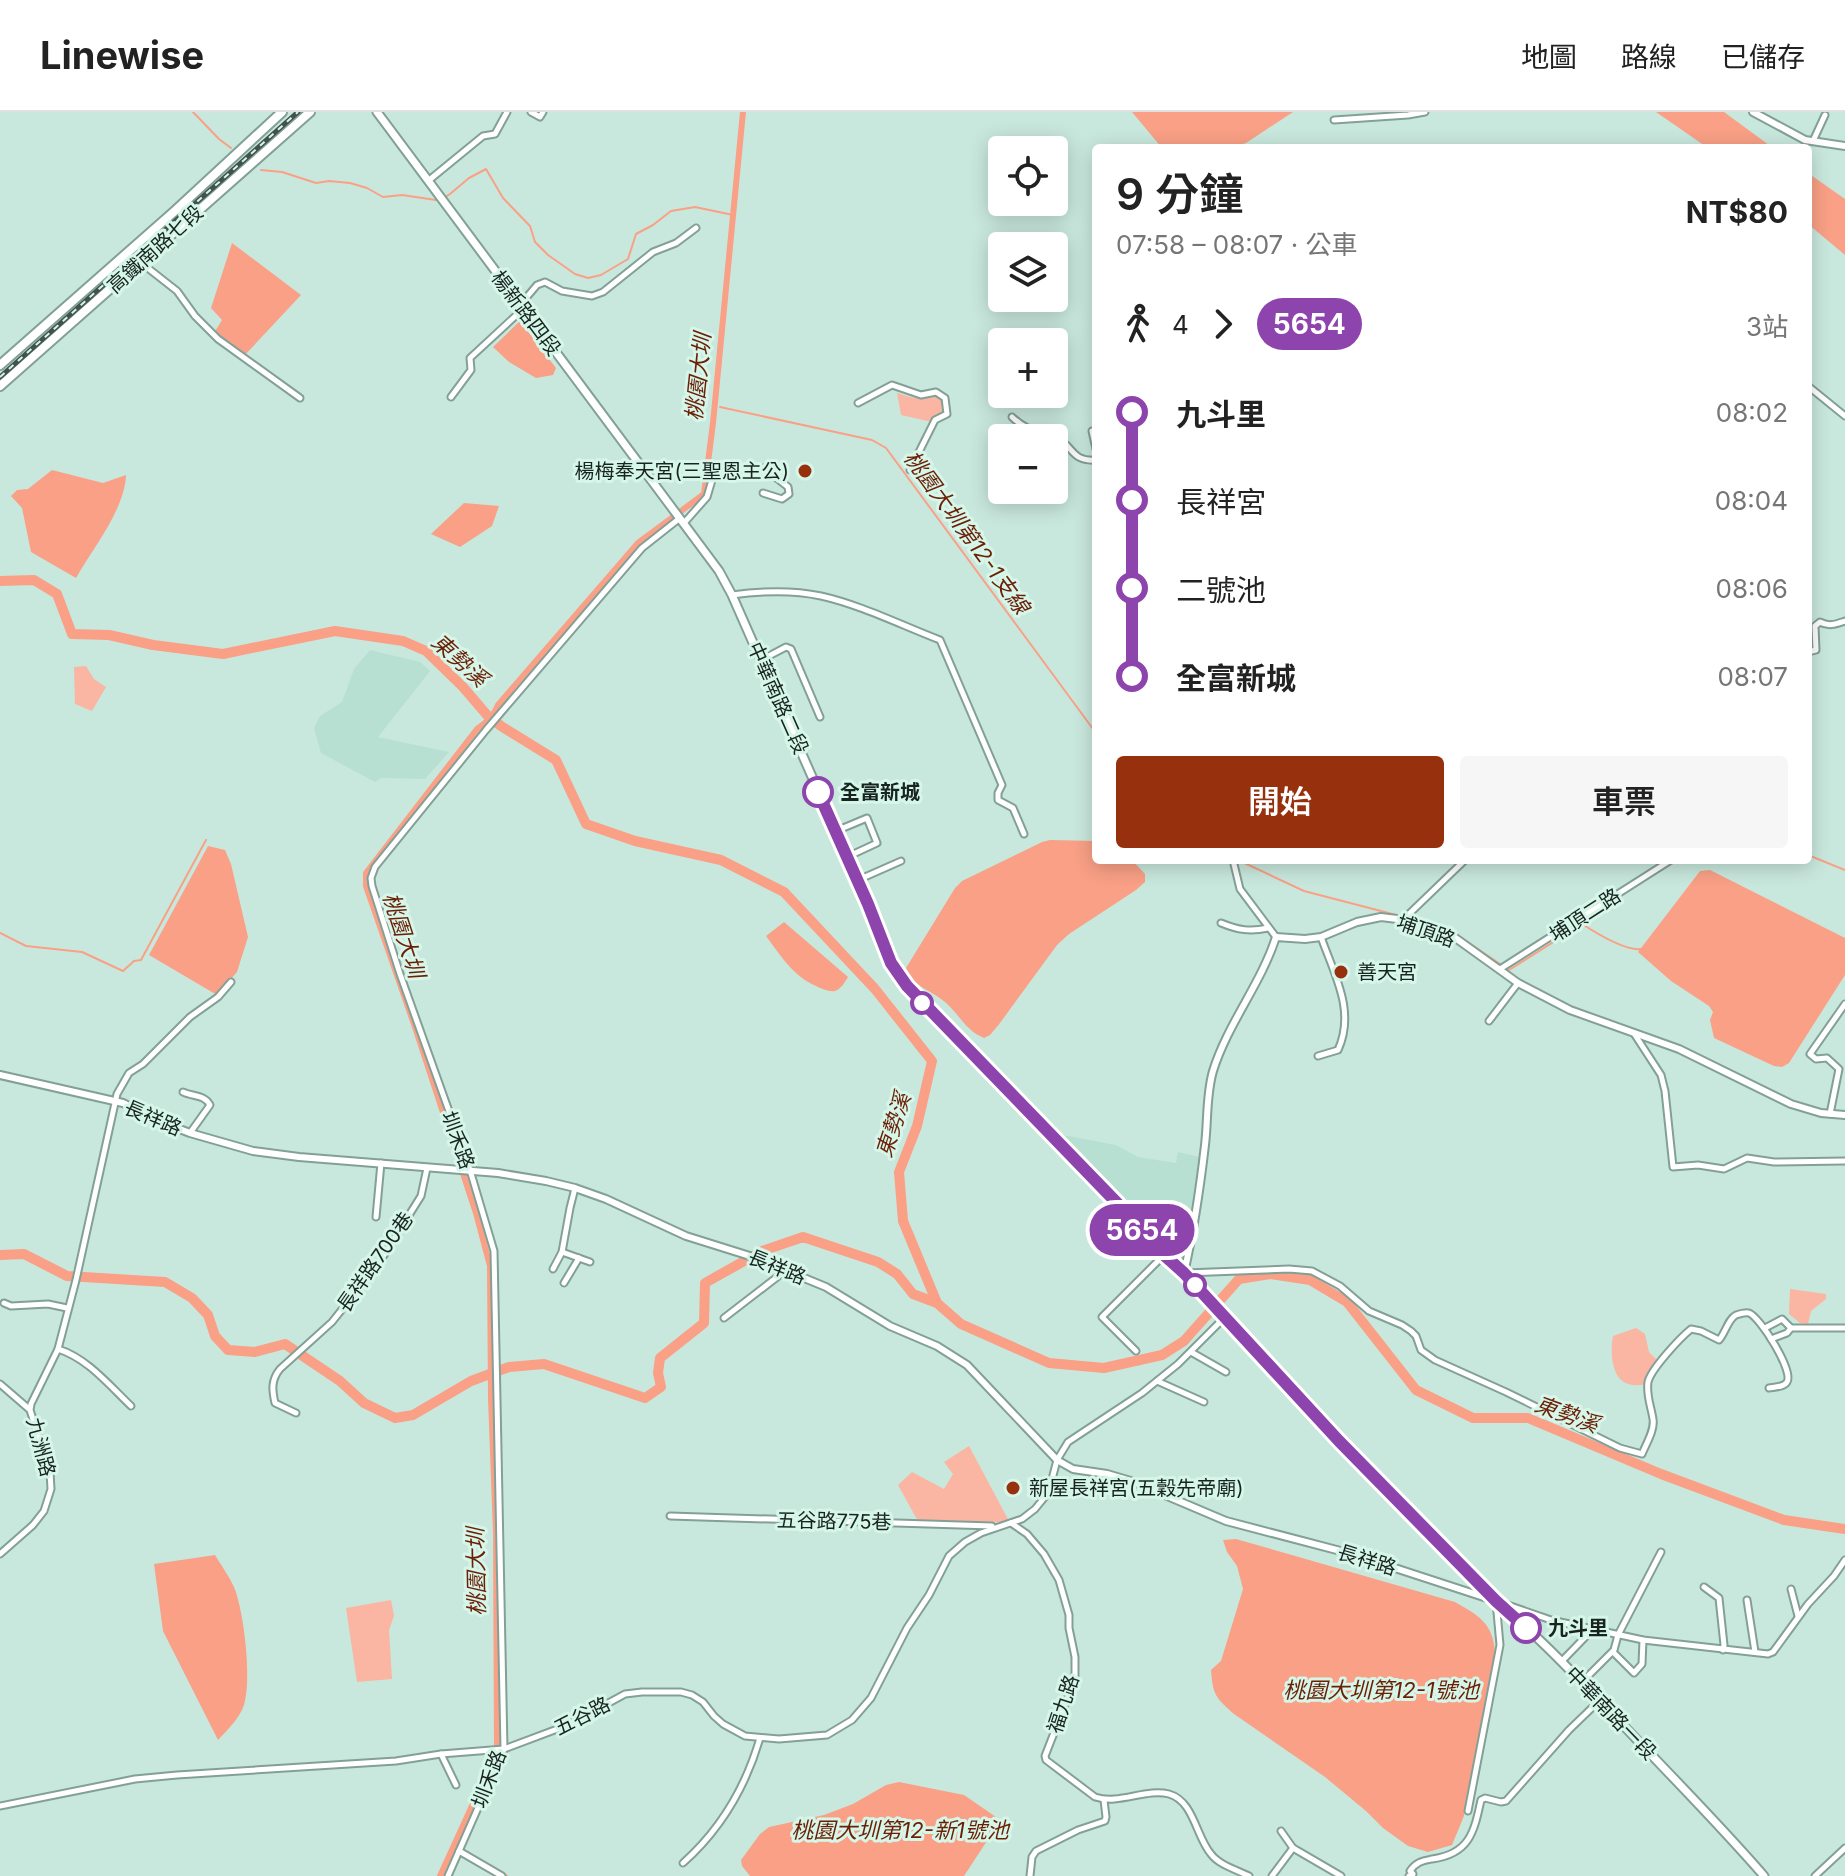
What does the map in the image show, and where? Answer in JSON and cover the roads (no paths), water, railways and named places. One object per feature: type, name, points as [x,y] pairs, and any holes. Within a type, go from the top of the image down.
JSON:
[{"type":"main road","name":"高鐵南路七段","points":[[0,365],[282,112]]},
{"type":"main road","name":"高鐵南路七段","points":[[0,386],[310,112]]},
{"type":"main road","name":"楊新路四段","points":[[377,112],[680,518]]},
{"type":"main road","name":"中華南路二段","points":[[680,518],[719,571],[732,595],[891,963],[907,986],[1223,1314]]},
{"type":"main road","name":"中華南路一段","points":[[1223,1314],[1319,1419],[1496,1601],[1582,1682],[1764,1876]]},
{"type":"street","points":[[428,182],[483,136],[495,134],[507,112]]},
{"type":"street","points":[[531,112],[540,117],[543,112]]},
{"type":"street","points":[[1334,120],[1425,112]]},
{"type":"street","points":[[1753,112],[1798,136],[1845,146]]},
{"type":"street","points":[[1813,141],[1825,115]]},
{"type":"street","points":[[451,397],[471,370],[470,358],[522,307],[537,285],[545,282],[562,291],[592,296],[603,292],[653,252],[676,243],[696,228]]},
{"type":"street","points":[[149,269],[177,291],[195,316],[218,339],[300,398]]},
{"type":"street","points":[[858,403],[892,385],[921,395],[936,392],[945,398],[947,414],[935,420],[910,470]]},
{"type":"street","points":[[1812,389],[1845,416]]},
{"type":"street","points":[[1012,417],[1019,424]]},
{"type":"street","points":[[1068,447],[1077,458],[1092,460]]},
{"type":"street","name":"圳禾路","points":[[448,1876],[501,1749],[494,1251],[400,974],[371,878],[375,867],[489,727],[642,548],[707,497],[715,470],[764,468],[788,487],[789,494],[782,499],[763,493]]},
{"type":"street","points":[[732,595],[799,593],[822,597],[940,640],[1002,785],[998,800],[1013,808],[1024,834]]},
{"type":"street","points":[[1812,651],[1816,650],[1815,626],[1820,622],[1826,625],[1845,621]]},
{"type":"street","points":[[761,660],[786,647],[791,649],[820,717]]},
{"type":"street","points":[[836,831],[867,818],[877,843],[847,857]]},
{"type":"street","points":[[857,880],[901,861]]},
{"type":"street","points":[[1234,864],[1240,889],[1276,937],[1269,960],[1212,1073],[1198,1203],[1184,1273],[1312,1271],[1340,1286],[1369,1311],[1411,1331],[1421,1350],[1435,1360],[1638,1455],[1642,1454],[1653,1428],[1648,1382],[1677,1342],[1691,1329],[1719,1340],[1732,1318],[1748,1313],[1765,1328],[1788,1371],[1784,1385],[1769,1388]]},
{"type":"street","points":[[1407,922],[1410,913],[1461,864]]},
{"type":"street","name":"埔頂二路","points":[[1500,969],[1665,864]]},
{"type":"street","name":"埔頂路","points":[[1276,937],[1321,937],[1357,922],[1381,917],[1407,922],[1454,937],[1518,983],[1570,1010],[1679,1049],[1791,1104],[1845,1115]]},
{"type":"street","points":[[1221,923],[1238,930],[1268,928]]},
{"type":"street","points":[[1318,1056],[1338,1050],[1345,1030],[1346,1008],[1321,937]]},
{"type":"street","name":"九洲路","points":[[0,1554],[44,1511],[51,1489],[50,1472],[30,1410],[31,1404],[58,1349],[117,1094],[129,1073],[143,1064],[231,982]]},
{"type":"street","points":[[1489,1021],[1518,983]]},
{"type":"street","points":[[1830,1114],[1839,1069],[1827,1058],[1816,1059],[1810,1054],[1845,1004]]},
{"type":"street","points":[[1635,1035],[1661,1075],[1673,1167],[1698,1165],[1724,1169],[1747,1158],[1774,1162],[1845,1161]]},
{"type":"street","name":"長祥路","points":[[0,1075],[123,1103],[190,1133],[253,1151],[465,1170],[536,1179],[575,1188],[686,1236],[756,1258],[826,1287],[880,1320],[937,1346],[967,1365],[1057,1460],[1073,1469],[1134,1482],[1226,1521],[1352,1554],[1496,1601]]},
{"type":"street","points":[[183,1092],[201,1096],[210,1105],[190,1133]]},
{"type":"street","points":[[376,1217],[381,1163]]},
{"type":"street","name":"長祥路700巷","points":[[296,1413],[275,1403],[272,1387],[275,1375],[332,1322],[379,1263],[421,1196],[427,1168]]},
{"type":"street","points":[[553,1269],[562,1252],[575,1188]]},
{"type":"street","points":[[562,1252],[590,1262]]},
{"type":"street","points":[[1136,1351],[1102,1317],[1164,1255]]},
{"type":"street","points":[[564,1283],[579,1258]]},
{"type":"street","points":[[724,1318],[785,1271]]},
{"type":"street","points":[[4,1303],[11,1306],[48,1304],[67,1308]]},
{"type":"street","points":[[1057,1460],[1068,1442],[1115,1413],[1191,1352],[1223,1314]]},
{"type":"street","points":[[1765,1328],[1782,1319],[1791,1328],[1845,1328]]},
{"type":"street","points":[[1771,1339],[1787,1333],[1791,1328]]},
{"type":"street","points":[[58,1349],[84,1362],[131,1406]]},
{"type":"street","points":[[1191,1352],[1226,1372]]},
{"type":"street","points":[[1157,1381],[1204,1402]]},
{"type":"street","points":[[0,1384],[30,1410]]},
{"type":"street","name":"五谷路","points":[[0,1806],[135,1779],[396,1761],[501,1749],[568,1725],[625,1694],[642,1692],[692,1695],[703,1702],[723,1724],[745,1736],[821,1737],[852,1720],[871,1698],[949,1556],[965,1542],[997,1526],[1022,1519],[1035,1509],[1044,1498],[1057,1460]]},
{"type":"street","name":"五谷路775巷","points":[[670,1516],[997,1526]]},
{"type":"street","name":"福九路","points":[[1010,1522],[1027,1534],[1044,1554],[1059,1580],[1069,1615],[1075,1679],[1046,1760],[1095,1797],[1104,1800]]},
{"type":"street","points":[[1582,1682],[1613,1652],[1618,1635],[1661,1552]]},
{"type":"street","points":[[1468,1811],[1500,1645],[1496,1601],[1551,1620],[1643,1640],[1768,1654],[1773,1652],[1845,1560]]},
{"type":"street","points":[[1704,1587],[1719,1598],[1723,1650]]},
{"type":"street","points":[[1791,1589],[1798,1617]]},
{"type":"street","points":[[1747,1600],[1755,1652]]},
{"type":"street","points":[[1561,1662],[1592,1630]]},
{"type":"street","points":[[1613,1652],[1634,1673],[1642,1664],[1643,1640]]},
{"type":"street","points":[[1409,1876],[1413,1874],[1410,1871],[1415,1864],[1460,1850],[1475,1829],[1481,1800],[1506,1801],[1569,1730],[1600,1701]]},
{"type":"street","points":[[683,1863],[708,1838],[741,1790],[760,1738]]},
{"type":"street","points":[[441,1754],[456,1785]]},
{"type":"street","points":[[1030,1876],[1032,1857],[1036,1851],[1078,1830],[1105,1821],[1104,1800],[1151,1794],[1172,1794],[1185,1804],[1212,1857],[1249,1876]]},
{"type":"street","points":[[1281,1831],[1293,1848],[1341,1876]]},
{"type":"street","points":[[1272,1876],[1293,1848]]},
{"type":"street","points":[[1815,1876],[1845,1848]]},
{"type":"street","points":[[459,1851],[502,1876]]},
{"type":"water","points":[[1132,112],[1293,112],[1243,144],[1159,144]]},
{"type":"water","points":[[1656,112],[1724,112],[1768,144],[1702,144]]},
{"type":"water","points":[[1812,176],[1845,199],[1845,255],[1812,227]]},
{"type":"water","points":[[232,243],[301,295],[245,355],[214,333],[222,320],[211,308]]},
{"type":"water","points":[[520,321],[556,368],[553,375],[536,378],[509,362],[493,347]]},
{"type":"water","points":[[52,470],[103,483],[126,475],[114,515],[76,578],[31,552],[22,508],[11,496],[17,490],[28,489]]},
{"type":"water","points":[[464,503],[499,506],[492,526],[460,547],[431,534]]},
{"type":"water","points":[[1092,841],[1092,864],[1136,864],[1145,874],[1145,882],[1057,945],[1000,1023],[984,1038],[967,1027],[945,1002],[918,985],[906,968],[962,881],[1042,842]]},
{"type":"water","points":[[208,846],[225,850],[248,937],[237,972],[217,995],[149,955]]},
{"type":"water","points":[[1710,870],[1845,938],[1845,975],[1789,1063],[1782,1067],[1714,1038],[1710,1020],[1713,1012],[1709,1006],[1671,981],[1638,952],[1700,871]]},
{"type":"water","points":[[784,922],[848,977],[839,989],[828,991],[808,982],[782,958],[766,936]]},
{"type":"water","name":"桃園大圳第12-1號池","points":[[1236,1539],[1455,1602],[1488,1627],[1495,1652],[1464,1816],[1452,1845],[1428,1852],[1408,1846],[1325,1777],[1234,1714],[1219,1699],[1214,1690],[1211,1670],[1221,1661],[1243,1589],[1237,1566],[1223,1540]]},
{"type":"water","points":[[215,1555],[238,1598],[247,1663],[244,1705],[218,1740],[163,1631],[154,1564]]},
{"type":"water","name":"桃園大圳第12-新1號池","points":[[899,1782],[964,1795],[996,1817],[998,1824],[964,1876],[750,1876],[742,1866],[741,1860],[769,1827],[824,1815],[853,1804],[886,1785]]},
{"type":"waterway","points":[[193,112],[231,148]]},
{"type":"waterway","name":"桃園大圳","points":[[440,1876],[497,1751],[490,1266],[476,1213],[366,886],[366,873],[477,729],[489,719],[638,543],[704,494],[743,112]]},
{"type":"waterway","points":[[445,197],[486,169],[503,198],[530,226],[535,242],[575,274],[588,278],[601,275],[628,259],[636,234],[671,211],[695,207],[733,215]]},
{"type":"waterway","points":[[261,170],[282,172],[316,183],[350,183],[383,197],[402,195],[436,200]]},
{"type":"waterway","name":"桃園大圳第12-1支線","points":[[720,407],[872,440],[886,448],[1092,728]]},
{"type":"waterway","name":"東勢溪","points":[[0,581],[34,580],[57,594],[72,634],[109,635],[153,645],[223,654],[335,631],[403,641],[426,651],[501,726],[556,760],[586,824],[635,841],[721,860],[784,892],[875,989],[932,1061],[917,1126],[899,1172],[903,1221],[937,1303],[961,1324],[1049,1363],[1104,1368],[1162,1355],[1184,1341],[1239,1279],[1270,1274],[1310,1280],[1347,1302],[1416,1390],[1473,1418],[1528,1418],[1661,1474],[1784,1520],[1845,1529]]},
{"type":"waterway","points":[[0,933],[26,946],[82,952],[123,971],[134,961],[141,960],[206,840]]},
{"type":"waterway","points":[[1812,857],[1845,870]]},
{"type":"waterway","name":"桃園大圳第12-1支線","points":[[1247,864],[1304,891],[1404,917]]},
{"type":"waterway","points":[[1506,968],[1671,864]]},
{"type":"waterway","name":"桃園大圳第12-1支線","points":[[1412,919],[1456,934],[1500,964]]},
{"type":"waterway","points":[[1507,969],[1582,924],[1619,944],[1641,949]]},
{"type":"waterway","name":"桃園大圳","points":[[0,1255],[24,1254],[67,1276],[165,1282],[192,1298],[208,1315],[215,1336],[228,1350],[255,1352],[285,1344],[340,1381],[364,1403],[395,1418],[413,1415],[471,1381],[509,1367],[544,1364],[645,1398],[661,1387],[658,1373],[660,1358],[704,1323],[705,1283],[762,1251],[803,1237],[878,1262],[897,1274],[913,1294],[937,1303]]},
{"type":"waterway","points":[[465,1851],[507,1876]]},
{"type":"railway","points":[[0,377],[298,112]]},
{"type":"place","name":"楊梅奉天宮(三聖恩主公)","points":[[805,471]]},
{"type":"place","name":"全富新城","points":[[818,792]]},
{"type":"place","name":"善天宮","points":[[1341,972]]},
{"type":"place","name":"新屋長祥宮(五穀先帝廟)","points":[[1013,1488]]},
{"type":"place","name":"九斗里","points":[[1526,1628]]}]
